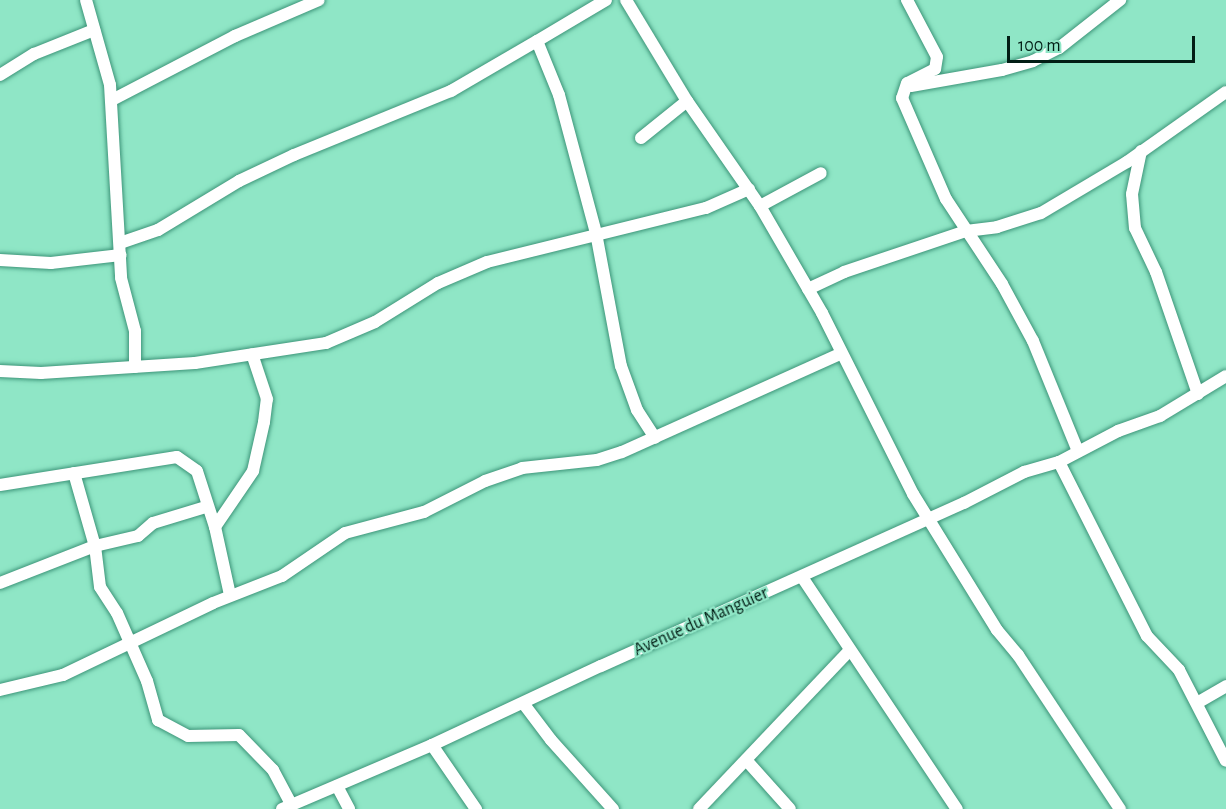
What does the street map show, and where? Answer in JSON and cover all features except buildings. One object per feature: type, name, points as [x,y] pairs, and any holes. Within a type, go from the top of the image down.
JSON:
[{"type":"street","points":[[86,0],[112,100],[121,279],[135,331],[135,367]]},
{"type":"street","points":[[112,100],[235,36],[319,0]]},
{"type":"street","points":[[0,260],[51,263],[120,249],[158,230],[238,182],[294,155],[451,91],[606,0]]},
{"type":"street","points":[[626,0],[687,100],[760,206],[808,289],[913,494],[930,516],[997,630],[1018,654],[1120,809]]},
{"type":"street","points":[[907,0],[937,57],[935,69],[904,87],[902,98],[930,163],[966,231],[1002,284],[1033,342],[1078,451]]},
{"type":"street","points":[[904,87],[1002,70],[1033,61],[1059,48],[1120,0]]},
{"type":"street","points":[[0,75],[34,54],[94,30]]},
{"type":"street","points":[[537,40],[559,95],[596,233],[621,366],[637,410],[655,438]]},
{"type":"street","points":[[808,289],[854,268],[966,231],[997,227],[1041,213],[1141,151],[1226,92]]},
{"type":"street","points":[[641,138],[687,100]]},
{"type":"street","points":[[1141,151],[1132,194],[1135,228],[1156,272],[1198,394]]},
{"type":"street","points":[[760,206],[821,173]]},
{"type":"street","points":[[0,371],[135,367],[326,343],[375,322],[438,283],[476,266],[596,233],[706,208],[749,189]]},
{"type":"street","points":[[215,527],[252,471],[264,422],[267,399],[252,354]]},
{"type":"street","points":[[0,690],[47,682],[230,595],[282,576],[345,533],[424,512],[485,482],[547,463],[597,460],[655,438],[840,354]]},
{"type":"street","name":"Avenue du Manguier","points":[[287,807],[432,746],[930,516],[964,504],[1024,472],[1059,462],[1118,431],[1160,416],[1226,376]]},
{"type":"street","points":[[0,484],[177,457],[197,471],[206,507],[215,527],[230,595]]},
{"type":"street","points":[[1059,462],[1146,636],[1179,670],[1226,761]]},
{"type":"street","points":[[74,473],[95,546],[100,587],[117,613],[128,644],[147,681],[158,720],[188,736],[238,735],[273,770],[287,807]]},
{"type":"street","points":[[0,583],[95,546],[138,536],[153,524],[206,507]]},
{"type":"street","points":[[802,577],[957,809]]},
{"type":"street","points":[[699,809],[850,650]]},
{"type":"street","points":[[1197,704],[1226,686]]},
{"type":"street","points":[[524,703],[551,740],[613,809]]},
{"type":"street","points":[[432,746],[476,809]]},
{"type":"street","points":[[747,761],[790,809]]},
{"type":"street","points":[[337,786],[349,809]]}]
